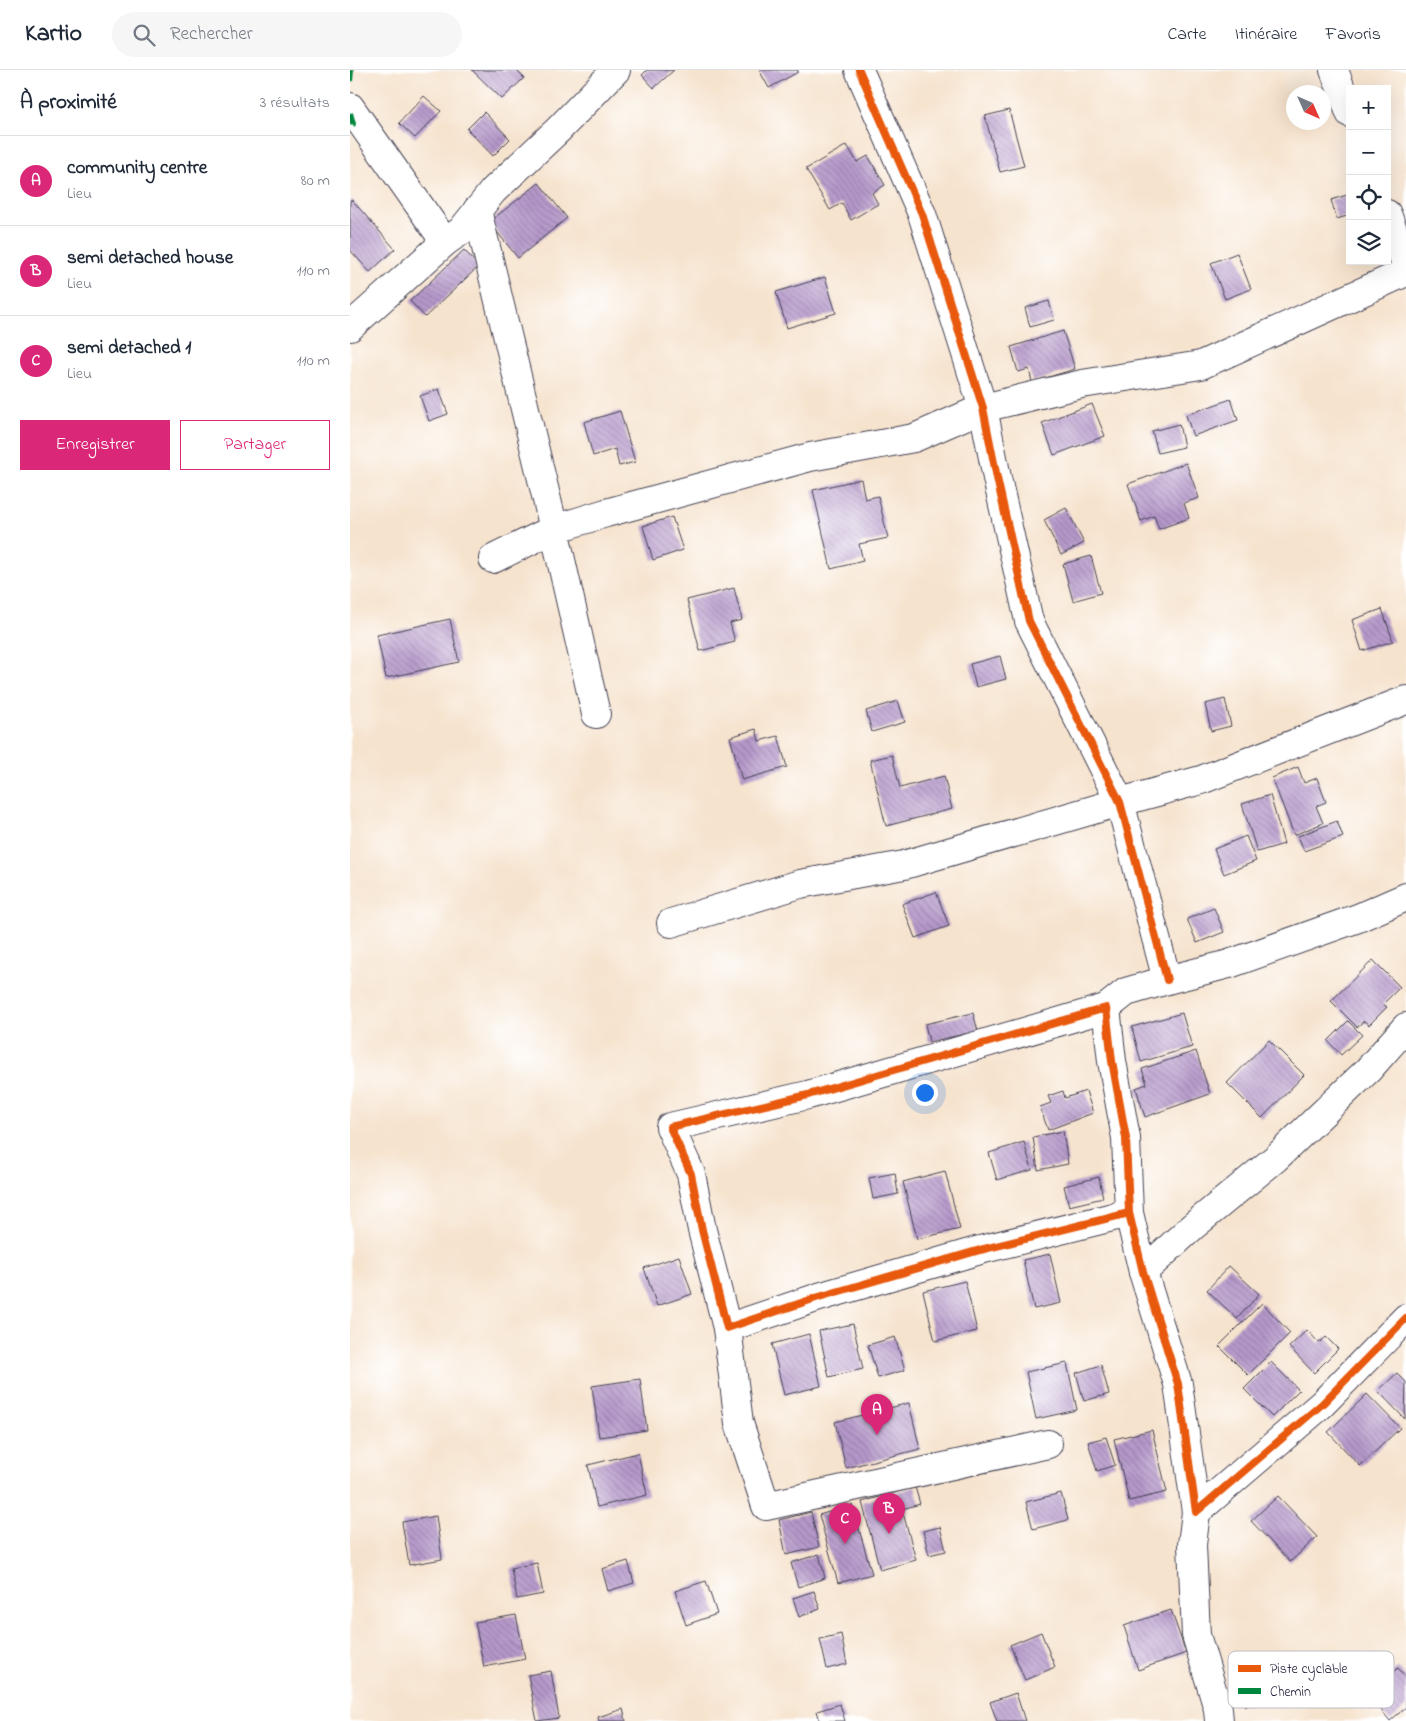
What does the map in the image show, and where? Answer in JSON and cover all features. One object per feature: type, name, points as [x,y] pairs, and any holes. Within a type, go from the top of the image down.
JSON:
[{"type":"street","points":[[350,327],[445,242],[461,231],[494,191],[558,130],[616,70]]},
{"type":"street","points":[[859,70],[922,214],[983,408],[1029,621],[1120,802],[1167,980]]},
{"type":"street","points":[[1334,70],[1346,103]]},
{"type":"street","points":[[350,107],[445,242]]},
{"type":"street","points":[[477,210],[554,529],[596,714]]},
{"type":"street","points":[[1389,220],[1406,264]]},
{"type":"street","points":[[493,559],[554,529],[667,495],[810,457],[914,438],[983,408],[1082,384],[1201,365],[1406,272]]},
{"type":"street","points":[[671,923],[800,884],[904,864],[1201,780],[1406,700]]},
{"type":"street","points":[[1048,1444],[766,1506],[738,1423],[727,1328],[702,1230],[691,1174],[670,1127],[808,1095],[1106,1008],[1126,992],[1230,964],[1358,918],[1406,897]]},
{"type":"street","points":[[1106,1008],[1112,1060],[1126,1138],[1129,1213],[1143,1272],[1178,1384],[1196,1512],[1192,1545],[1196,1635],[1218,1709],[1219,1721]]},
{"type":"street","points":[[1143,1272],[1192,1227],[1276,1158],[1368,1070],[1406,1027]]},
{"type":"street","points":[[727,1328],[819,1297],[980,1250],[1129,1213]]},
{"type":"street","points":[[1196,1512],[1322,1404],[1406,1318]]},
{"type":"building","points":[[472,70],[516,70],[524,78],[502,99]]},
{"type":"building","points":[[647,70],[674,70],[654,88],[642,75]]},
{"type":"building","points":[[759,70],[798,70],[798,72],[769,88]]},
{"type":"building","points":[[424,96],[441,111],[415,138],[399,123]]},
{"type":"building","points":[[1009,110],[1024,166],[1000,172],[985,116]]},
{"type":"building","points":[[484,112],[510,139],[493,156],[467,129]]},
{"type":"building","points":[[847,145],[857,162],[868,156],[885,185],[872,193],[878,204],[851,220],[842,203],[830,210],[806,169]]},
{"type":"building","points":[[539,183],[567,218],[518,258],[489,222]]},
{"type":"building","points":[[1346,195],[1346,216],[1337,219],[1331,200]]},
{"type":"building","points":[[352,200],[395,249],[370,272],[350,250],[350,201]]},
{"type":"building","points":[[464,250],[479,266],[425,317],[410,301]]},
{"type":"building","points":[[1237,253],[1251,289],[1225,299],[1211,263]]},
{"type":"building","points":[[825,277],[836,313],[787,328],[776,292]]},
{"type":"building","points":[[1049,301],[1054,320],[1030,327],[1025,308]]},
{"type":"building","points":[[1063,331],[1075,369],[1032,382],[1029,369],[1018,372],[1011,347]]},
{"type":"building","points":[[439,389],[448,414],[429,421],[420,396]]},
{"type":"building","points":[[1231,399],[1238,420],[1193,436],[1186,415]]},
{"type":"building","points":[[1092,404],[1105,436],[1054,455],[1042,423]]},
{"type":"building","points":[[620,411],[635,462],[619,466],[615,449],[593,456],[584,422]]},
{"type":"building","points":[[1179,424],[1184,447],[1158,453],[1152,431]]},
{"type":"building","points":[[1186,463],[1199,498],[1184,503],[1189,518],[1159,529],[1154,516],[1141,521],[1128,484]]},
{"type":"building","points":[[861,479],[865,499],[878,496],[888,538],[859,544],[863,561],[831,569],[813,490]]},
{"type":"building","points":[[1066,508],[1084,543],[1061,555],[1044,520]]},
{"type":"building","points":[[672,517],[683,550],[653,560],[643,526]]},
{"type":"building","points":[[1091,556],[1101,593],[1073,601],[1063,564]]},
{"type":"building","points":[[734,588],[742,620],[730,623],[735,642],[700,651],[687,600]]},
{"type":"building","points":[[1382,609],[1393,641],[1362,651],[1352,620]]},
{"type":"building","points":[[450,619],[459,662],[386,678],[377,635]]},
{"type":"building","points":[[1000,656],[1006,679],[976,687],[970,664]]},
{"type":"building","points":[[1225,699],[1231,726],[1211,731],[1205,704]]},
{"type":"building","points":[[898,701],[905,722],[872,732],[866,711]]},
{"type":"building","points":[[756,729],[759,741],[778,736],[787,767],[742,780],[730,737]]},
{"type":"building","points":[[892,755],[900,788],[944,776],[952,809],[886,826],[870,760]]},
{"type":"building","points":[[1298,767],[1304,783],[1317,778],[1326,802],[1316,806],[1323,823],[1294,835],[1272,778]]},
{"type":"building","points":[[1270,795],[1284,844],[1257,852],[1242,804]]},
{"type":"building","points":[[1337,821],[1343,837],[1304,851],[1298,836]]},
{"type":"building","points":[[1246,836],[1256,861],[1224,874],[1214,849]]},
{"type":"building","points":[[936,892],[949,926],[915,938],[902,904]]},
{"type":"building","points":[[1214,908],[1224,932],[1197,943],[1187,919]]},
{"type":"building","points":[[1373,960],[1400,987],[1383,1004],[1387,1007],[1369,1025],[1364,1021],[1357,1027],[1331,1001]]},
{"type":"building","points":[[973,1013],[978,1031],[929,1042],[925,1024]]},
{"type":"building","points":[[1182,1013],[1192,1047],[1141,1062],[1132,1027]]},
{"type":"building","points":[[1348,1021],[1362,1035],[1341,1055],[1328,1041]]},
{"type":"building","points":[[1269,1040],[1304,1075],[1262,1118],[1227,1083]]},
{"type":"building","points":[[1196,1051],[1210,1094],[1145,1117],[1136,1088],[1147,1084],[1142,1069]]},
{"type":"building","points":[[1063,1091],[1065,1098],[1086,1091],[1093,1113],[1048,1130],[1040,1107],[1051,1103],[1048,1096]]},
{"type":"building","points":[[1063,1131],[1068,1164],[1038,1170],[1033,1137]]},
{"type":"building","points":[[1024,1142],[1032,1170],[997,1180],[989,1153]]},
{"type":"building","points":[[945,1171],[960,1229],[917,1239],[903,1182]]},
{"type":"building","points":[[895,1173],[898,1194],[873,1199],[869,1178]]},
{"type":"building","points":[[1099,1177],[1103,1198],[1069,1206],[1064,1186]]},
{"type":"building","points":[[1050,1254],[1061,1303],[1034,1309],[1023,1260]]},
{"type":"building","points":[[679,1256],[692,1294],[657,1306],[644,1268]]},
{"type":"building","points":[[1229,1266],[1259,1294],[1237,1319],[1207,1290]]},
{"type":"building","points":[[965,1281],[977,1331],[935,1341],[923,1291]]},
{"type":"building","points":[[1262,1303],[1290,1333],[1248,1375],[1219,1346]]},
{"type":"building","points":[[853,1324],[863,1369],[829,1377],[819,1331]]},
{"type":"building","points":[[1307,1330],[1319,1343],[1326,1337],[1338,1349],[1314,1373],[1289,1347]]},
{"type":"building","points":[[809,1334],[821,1386],[784,1395],[772,1344]]},
{"type":"building","points":[[895,1337],[905,1370],[878,1378],[868,1345]]},
{"type":"building","points":[[1271,1362],[1299,1390],[1272,1417],[1244,1389]]},
{"type":"building","points":[[1067,1363],[1077,1410],[1036,1419],[1026,1372]]},
{"type":"building","points":[[1101,1365],[1109,1394],[1084,1401],[1076,1373]]},
{"type":"building","points":[[1397,1373],[1406,1382],[1405,1419],[1378,1391]]},
{"type":"building","points":[[640,1379],[647,1430],[599,1437],[592,1386]]},
{"type":"building","points":[[1367,1394],[1400,1428],[1360,1466],[1328,1432]]},
{"type":"building","points":[[909,1403],[920,1449],[846,1468],[835,1422]]},
{"type":"building","points":[[1152,1430],[1167,1492],[1129,1501],[1114,1439]]},
{"type":"building","points":[[1106,1437],[1115,1465],[1097,1471],[1088,1442]]},
{"type":"building","points":[[638,1453],[647,1495],[597,1507],[588,1465]]},
{"type":"building","points":[[915,1487],[920,1504],[902,1509],[916,1560],[880,1570],[862,1502]]},
{"type":"building","points":[[1061,1493],[1068,1520],[1033,1529],[1026,1502]]},
{"type":"building","points":[[1278,1496],[1317,1537],[1290,1562],[1251,1521]]},
{"type":"building","points":[[852,1505],[872,1574],[838,1583],[819,1515]]},
{"type":"building","points":[[811,1512],[819,1547],[786,1555],[779,1520]]},
{"type":"building","points":[[436,1516],[442,1559],[409,1565],[402,1522]]},
{"type":"building","points":[[940,1527],[946,1551],[929,1555],[923,1531]]},
{"type":"building","points":[[819,1554],[825,1578],[798,1587],[791,1563]]},
{"type":"building","points":[[628,1561],[634,1583],[608,1591],[602,1569]]},
{"type":"building","points":[[537,1563],[543,1594],[517,1599],[511,1568]]},
{"type":"building","points":[[706,1581],[717,1614],[686,1625],[675,1591]]},
{"type":"building","points":[[814,1591],[820,1609],[799,1617],[793,1598]]},
{"type":"building","points":[[1171,1610],[1186,1653],[1138,1670],[1124,1626]]},
{"type":"building","points":[[516,1615],[525,1659],[484,1667],[475,1622]]},
{"type":"building","points":[[1041,1632],[1055,1667],[1025,1680],[1010,1645]]},
{"type":"building","points":[[841,1634],[847,1664],[827,1669],[820,1639]]},
{"type":"building","points":[[1398,1668],[1406,1677],[1406,1707],[1390,1721],[1379,1708],[1394,1708],[1394,1671]]},
{"type":"building","points":[[551,1671],[559,1718],[537,1721],[528,1675]]},
{"type":"building","points":[[1016,1693],[1025,1721],[997,1721],[990,1702]]},
{"type":"building","points":[[840,1704],[845,1721],[820,1721],[817,1711]]},
{"type":"building","points":[[623,1709],[626,1721],[599,1721],[598,1717]]},
{"type":"marked path","points":[[350,81],[351,70]]},
{"type":"marked path","points":[[350,113],[353,124],[350,126]]},
{"type":"cycle path","points":[[859,70],[922,214],[983,408],[1029,621],[1120,802],[1167,980]]},
{"type":"cycle path","points":[[1129,1213],[980,1250],[819,1297],[727,1328],[702,1230],[691,1174],[670,1127],[808,1095],[1106,1008],[1112,1061],[1126,1138],[1129,1213],[1143,1272],[1178,1384],[1196,1512],[1322,1404],[1406,1318]]},
{"type":"place","name":"community centre","points":[[877,1435]]},
{"type":"place","name":"semi detached house","points":[[889,1534]]},
{"type":"place","name":"semi detached 1","points":[[845,1544]]}]
